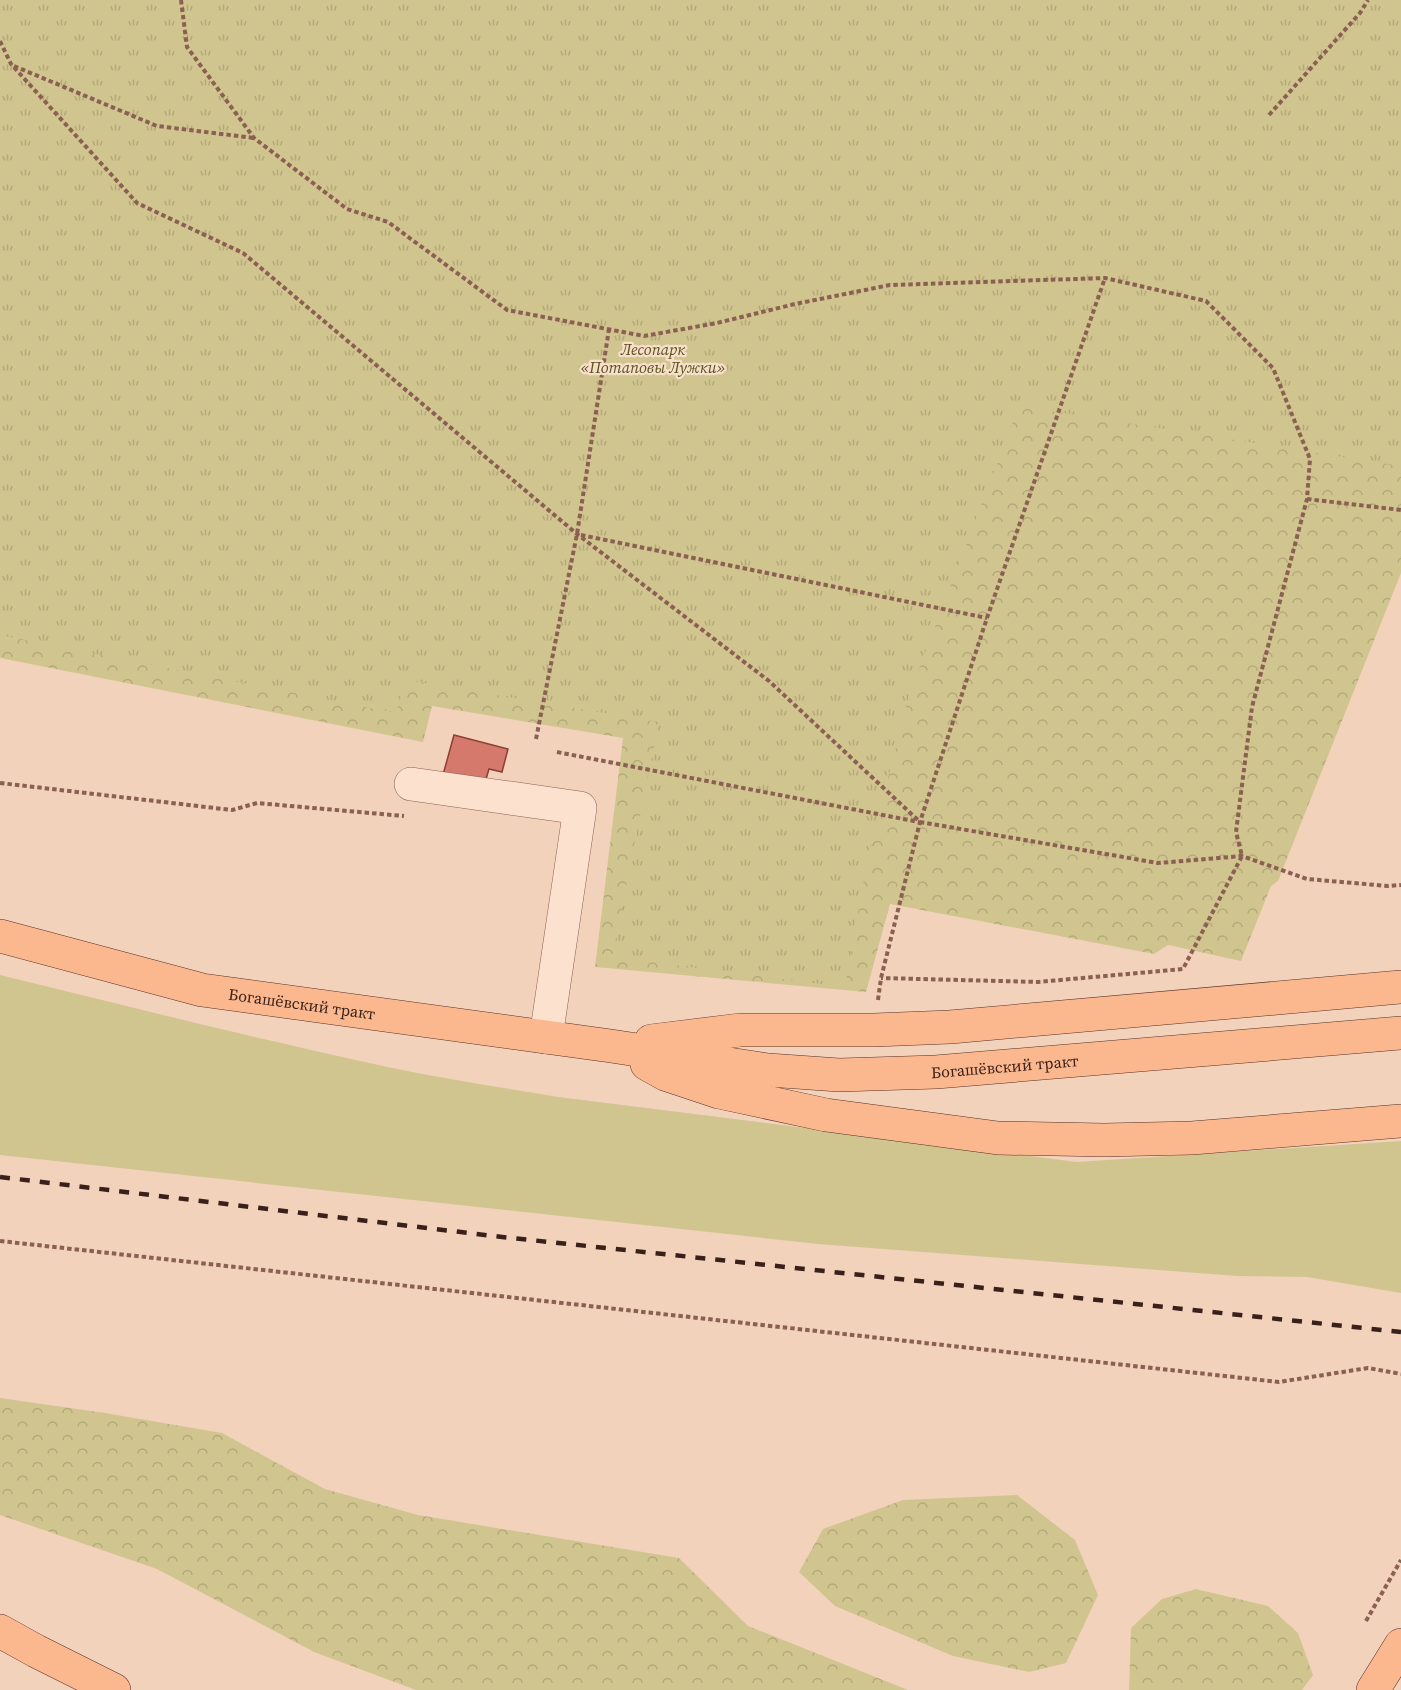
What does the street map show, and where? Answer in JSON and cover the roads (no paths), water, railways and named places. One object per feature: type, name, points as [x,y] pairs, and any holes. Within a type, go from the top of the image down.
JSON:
[{"type":"main road","name":"Богашёвский тракт","points":[[0,936],[202,990],[768,1070],[839,1075],[936,1072],[1401,1033]]},
{"type":"main road","name":"Богашёвский тракт","points":[[611,1046],[740,1030],[874,1030],[1060,1018],[1401,987]]},
{"type":"main road","points":[[611,1046],[665,1074],[719,1092],[826,1115],[998,1138],[1104,1140],[1192,1138],[1401,1121]]},
{"type":"main road","points":[[0,1631],[36,1652],[114,1690]]},
{"type":"main road","points":[[1373,1690],[1401,1645]]},
{"type":"lane","points":[[411,784],[580,808],[546,1037]]},
{"type":"railway","points":[[0,1177],[502,1237],[1401,1332]]},
{"type":"park label","name":"Лесопарк «Потаповы Лужки»","points":[[653,358]]}]
